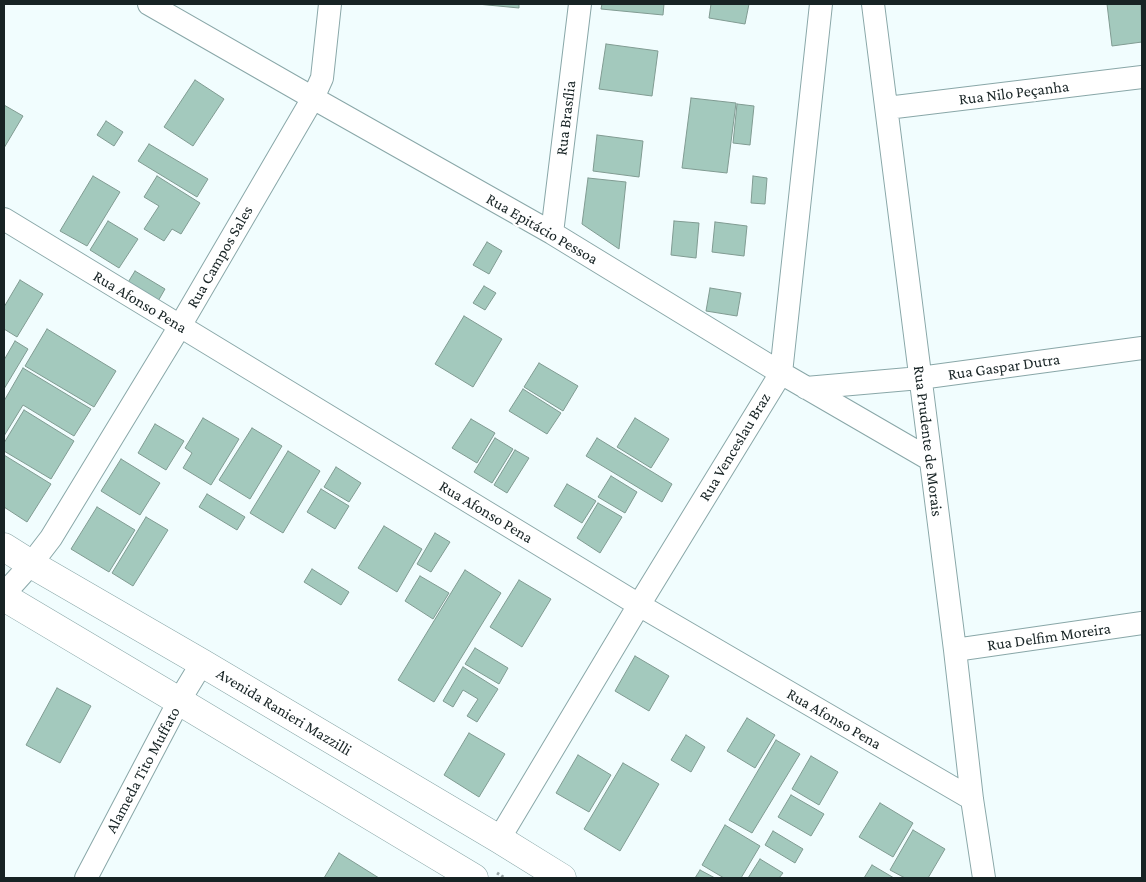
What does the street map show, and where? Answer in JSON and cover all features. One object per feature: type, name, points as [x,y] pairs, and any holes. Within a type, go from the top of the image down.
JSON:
[{"type":"street","name":"Rua Epitácio Pessoa","points":[[149,4],[552,233],[806,388],[931,460]]},
{"type":"street","name":"Rua Campos Sales","points":[[4,595],[51,538],[180,326],[313,98],[322,78],[330,4]]},
{"type":"street","name":"Rua Brasília","points":[[552,233],[580,4]]},
{"type":"street","name":"Rua Venceslau Braz","points":[[498,839],[781,373],[821,4]]},
{"type":"street","name":"Rua Prudente de Morais","points":[[873,4],[955,650],[972,799],[984,878]]},
{"type":"street","name":"Rua Nilo Peçanha","points":[[887,108],[1142,77]]},
{"type":"street","name":"Rua Afonso Pena","points":[[4,219],[639,605],[972,799]]},
{"type":"street","name":"Rua Gaspar Dutra","points":[[806,388],[920,378],[1142,348]]},
{"type":"street","name":"Avenida Ranieri Mazzilli","points":[[4,547],[562,878]]},
{"type":"street","points":[[4,595],[474,878]]},
{"type":"street","name":"Rua Delfim Moreira","points":[[955,650],[1142,623]]},
{"type":"street","name":"Alameda Tito Muffato","points":[[86,878],[179,701],[202,663]]},
{"type":"building","points":[[477,4],[519,4],[519,8]]},
{"type":"building","points":[[602,4],[664,4],[663,15],[601,9]]},
{"type":"building","points":[[711,4],[749,4],[745,24],[709,18]]},
{"type":"building","points":[[1107,4],[1141,4],[1142,42],[1112,46]]},
{"type":"building","points":[[606,44],[658,51],[652,96],[599,89]]},
{"type":"building","points":[[195,80],[224,99],[193,146],[164,127]]},
{"type":"building","points":[[691,98],[736,103],[727,173],[682,168]]},
{"type":"building","points":[[737,104],[754,106],[750,145],[733,143]]},
{"type":"building","points":[[4,105],[23,116],[4,148]]},
{"type":"building","points":[[106,121],[123,132],[114,146],[97,135]]},
{"type":"building","points":[[597,135],[643,141],[639,177],[593,171]]},
{"type":"building","points":[[149,144],[208,179],[197,197],[138,161]]},
{"type":"building","points":[[93,176],[120,192],[87,246],[60,231]]},
{"type":"building","points":[[157,176],[200,203],[181,234],[172,229],[164,241],[144,229],[159,206],[144,197]]},
{"type":"building","points":[[753,176],[767,178],[765,204],[751,203]]},
{"type":"building","points":[[588,178],[626,182],[619,249],[582,224]]},
{"type":"building","points":[[108,221],[138,239],[119,268],[90,250]]},
{"type":"building","points":[[674,221],[699,223],[696,258],[671,255]]},
{"type":"building","points":[[715,222],[747,226],[744,256],[712,252]]},
{"type":"building","points":[[487,242],[502,251],[489,274],[473,265]]},
{"type":"building","points":[[135,271],[165,289],[157,303],[127,284]]},
{"type":"building","points":[[20,280],[43,294],[17,337],[4,329],[4,307]]},
{"type":"building","points":[[484,286],[496,293],[485,310],[473,303]]},
{"type":"building","points":[[710,288],[741,293],[737,316],[706,311]]},
{"type":"building","points":[[464,316],[502,339],[473,387],[435,364]]},
{"type":"building","points":[[47,329],[116,371],[94,407],[25,366]]},
{"type":"building","points":[[15,341],[28,349],[4,389],[4,360]]},
{"type":"building","points":[[539,363],[578,386],[563,411],[524,387]]},
{"type":"building","points":[[23,368],[91,409],[74,436],[23,405],[4,436],[4,401]]},
{"type":"building","points":[[523,389],[561,413],[547,434],[509,411]]},
{"type":"building","points":[[24,410],[74,441],[51,479],[4,451],[4,443]]},
{"type":"building","points":[[203,418],[239,439],[211,485],[183,468],[192,453],[185,448]]},
{"type":"building","points":[[635,418],[669,439],[651,468],[617,447]]},
{"type":"building","points":[[471,419],[495,433],[477,463],[452,448]]},
{"type":"building","points":[[155,424],[184,441],[166,470],[138,453]]},
{"type":"building","points":[[252,428],[282,446],[250,499],[219,480]]},
{"type":"building","points":[[495,438],[513,449],[492,483],[474,472]]},
{"type":"building","points":[[597,438],[672,484],[662,502],[586,456]]},
{"type":"building","points":[[515,450],[529,458],[507,493],[494,485]]},
{"type":"building","points":[[288,451],[320,471],[283,533],[250,513]]},
{"type":"building","points":[[4,455],[51,484],[27,522],[4,507]]},
{"type":"building","points":[[121,459],[160,483],[140,515],[101,491]]},
{"type":"building","points":[[336,467],[361,483],[349,502],[324,487]]},
{"type":"building","points":[[611,476],[637,492],[625,513],[598,497]]},
{"type":"building","points":[[567,484],[596,501],[582,523],[554,506]]},
{"type":"building","points":[[321,489],[349,506],[335,529],[307,512]]},
{"type":"building","points":[[207,494],[245,517],[237,530],[199,507]]},
{"type":"building","points":[[598,503],[622,517],[600,553],[577,538]]},
{"type":"building","points":[[97,507],[135,530],[109,572],[71,549]]},
{"type":"building","points":[[146,517],[168,530],[133,586],[112,573]]},
{"type":"building","points":[[384,526],[422,549],[397,592],[358,568]]},
{"type":"building","points":[[435,533],[450,542],[431,572],[417,564]]},
{"type":"building","points":[[312,569],[349,592],[341,605],[304,582]]},
{"type":"building","points":[[465,570],[501,593],[434,702],[398,680]]},
{"type":"building","points":[[420,576],[449,593],[433,619],[405,601]]},
{"type":"building","points":[[519,580],[551,599],[522,647],[490,627]]},
{"type":"building","points":[[475,648],[508,668],[499,684],[465,664]]},
{"type":"building","points":[[635,656],[669,676],[649,711],[615,691]]},
{"type":"building","points":[[463,667],[498,689],[477,722],[467,716],[478,699],[463,690],[453,707],[443,701]]},
{"type":"building","points":[[57,688],[91,706],[60,763],[26,745]]},
{"type":"building","points":[[747,718],[775,735],[755,768],[727,751]]},
{"type":"building","points":[[469,733],[505,754],[479,797],[444,775]]},
{"type":"building","points":[[686,735],[705,747],[691,772],[671,760]]},
{"type":"building","points":[[776,740],[800,754],[752,833],[729,820]]},
{"type":"building","points":[[578,755],[611,775],[589,812],[556,793]]},
{"type":"building","points":[[811,756],[838,772],[819,805],[792,789]]},
{"type":"building","points":[[623,763],[659,784],[620,851],[584,829]]},
{"type":"building","points":[[791,795],[824,814],[811,836],[778,817]]},
{"type":"building","points":[[880,803],[913,823],[893,857],[859,837]]},
{"type":"building","points":[[725,825],[760,846],[741,878],[724,878],[702,865]]},
{"type":"building","points":[[913,830],[945,849],[928,878],[905,878],[890,870]]},
{"type":"building","points":[[773,831],[803,849],[795,863],[765,845]]},
{"type":"building","points":[[339,853],[379,878],[324,878]]},
{"type":"building","points":[[760,859],[783,873],[779,878],[748,878]]},
{"type":"building","points":[[872,865],[894,878],[864,878]]},
{"type":"building","points":[[700,870],[715,878],[695,878]]}]
